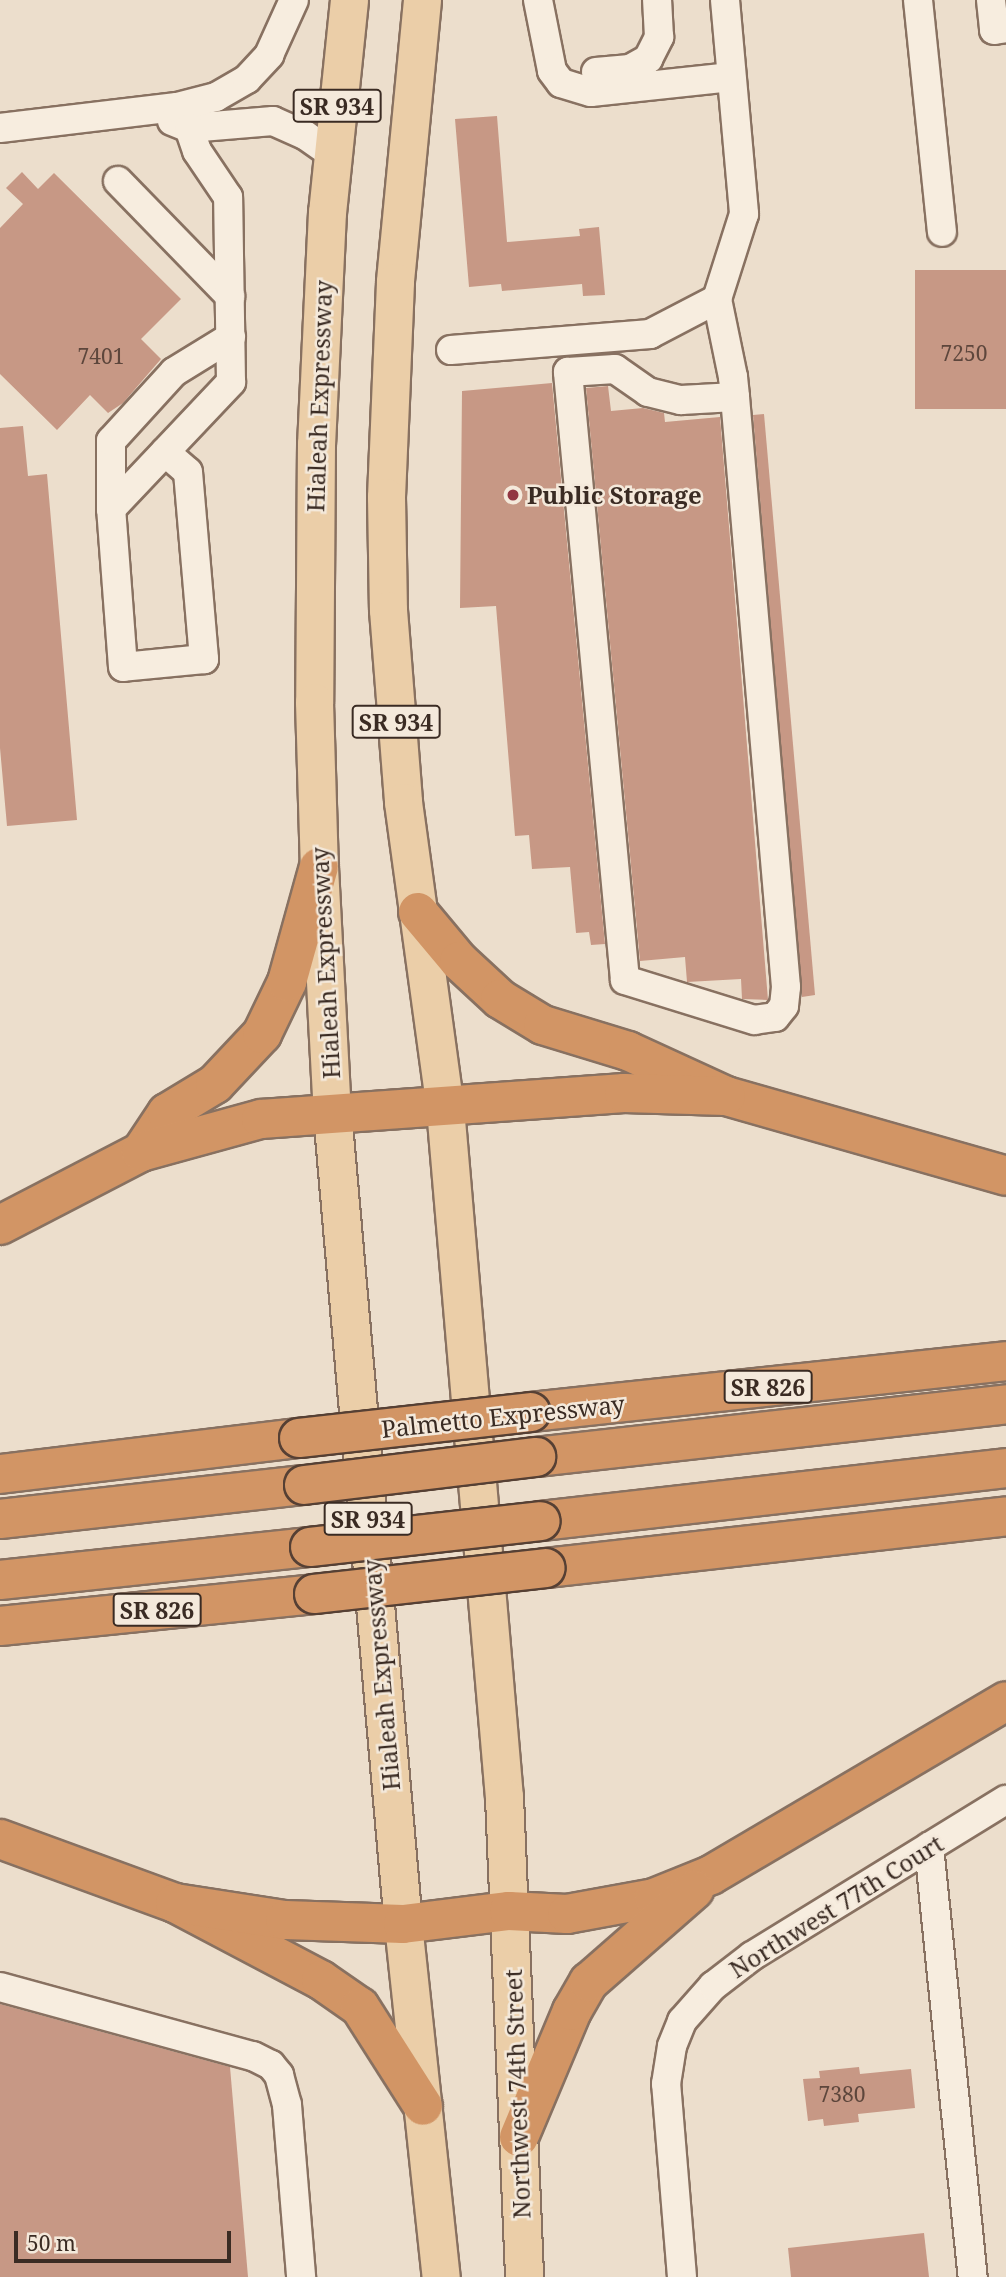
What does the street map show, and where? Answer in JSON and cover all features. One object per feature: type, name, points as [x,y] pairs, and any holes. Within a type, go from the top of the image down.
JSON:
[{"type":"highway","points":[[141,1152],[167,1113],[234,1068],[262,1034],[287,982],[319,867]]},
{"type":"highway","points":[[418,912],[459,961],[500,999],[533,1018],[628,1051],[726,1096],[1006,1176]]},
{"type":"highway","points":[[0,1225],[141,1152],[240,1123],[624,1093],[726,1096]]},
{"type":"highway","name":"Palmetto Expressway","points":[[0,1474],[299,1438],[1006,1361]]},
{"type":"highway","points":[[0,1519],[1006,1404]]},
{"type":"highway","points":[[0,1580],[1006,1468]]},
{"type":"highway","name":"SR 826","points":[[0,1626],[314,1594],[1006,1516]]},
{"type":"highway","points":[[175,1903],[285,1920],[403,1924],[509,1911],[567,1914],[654,1898],[710,1875],[1006,1701]]},
{"type":"highway","points":[[0,1839],[175,1903],[321,1980],[360,2007],[423,2106]]},
{"type":"highway","points":[[519,2137],[572,2011],[589,1982],[710,1875]]},
{"type":"main road","name":"Hialeah Expressway","points":[[349,0],[332,154],[314,507],[319,867],[332,1114],[403,1924]]},
{"type":"main road","name":"SR 934","points":[[422,0],[399,210],[386,497],[390,650],[418,912],[445,1108],[504,1797],[509,1911]]},
{"type":"main road","name":"Northwest 74th Street","points":[[509,1911],[524,2277]]},
{"type":"main road","name":"SR 934","points":[[403,1924],[423,2106]]},
{"type":"main road","points":[[423,2106],[441,2277]]},
{"type":"street","points":[[0,128],[147,111],[216,97],[247,79],[269,55],[294,0]]},
{"type":"street","points":[[538,0],[552,71],[561,83],[591,92],[732,78]]},
{"type":"street","points":[[545,43],[561,61],[586,73],[639,65],[659,37],[657,0]]},
{"type":"street","points":[[725,0],[744,214],[717,299],[735,397],[786,987],[784,1006],[775,1017],[754,1020],[625,980],[568,372],[615,369],[648,392],[681,400],[735,397]]},
{"type":"street","points":[[918,0],[942,232]]},
{"type":"street","points":[[991,0],[994,30],[1006,28]]},
{"type":"street","points":[[147,111],[189,128],[273,121],[332,154]]},
{"type":"street","points":[[111,509],[231,382],[229,197],[197,151],[189,128]]},
{"type":"street","points":[[118,181],[230,296]]},
{"type":"street","points":[[451,350],[650,334],[717,299]]},
{"type":"street","points":[[165,452],[188,472],[204,659],[123,667],[111,509],[111,441],[174,372],[230,337]]},
{"type":"street","name":"Northwest 77th Court","points":[[682,2277],[666,2084],[682,2021],[736,1967],[1006,1800]]},
{"type":"street","points":[[929,1847],[973,2277]]},
{"type":"street","points":[[0,1987],[253,2056],[271,2065],[282,2082],[288,2105],[301,2277]]},
{"type":"building","points":[[497,116],[507,242],[580,236],[579,229],[599,227],[605,295],[583,296],[582,284],[502,291],[501,284],[469,287],[455,119]]},
{"type":"building","points":[[22,172],[38,189],[54,173],[181,299],[141,339],[161,359],[123,403],[108,413],[90,395],[57,430],[0,374],[0,228],[23,204],[6,188]]},
{"type":"building","points":[[915,270],[1006,270],[1006,409],[915,409]]},
{"type":"building","points":[[552,383],[605,944],[591,945],[589,932],[576,933],[570,867],[532,869],[529,835],[515,836],[496,606],[460,608],[462,391]]},
{"type":"building","points":[[608,386],[611,411],[643,408],[664,413],[665,422],[720,417],[768,1000],[742,999],[741,979],[687,982],[685,957],[640,961],[586,388]]},
{"type":"building","points":[[764,414],[815,995],[802,997],[753,415]]},
{"type":"building","points":[[23,426],[28,476],[47,474],[77,820],[7,826],[0,748],[0,428]]},
{"type":"building","points":[[0,2004],[230,2067],[248,2277],[0,2277]]},
{"type":"building","points":[[859,2067],[860,2074],[911,2069],[915,2108],[858,2114],[859,2122],[824,2126],[823,2119],[808,2121],[803,2079],[820,2078],[819,2071]]},
{"type":"building","points":[[924,2233],[929,2277],[791,2277],[788,2248]]},
{"type":"place","name":"Public Storage","points":[[513,495]]}]
